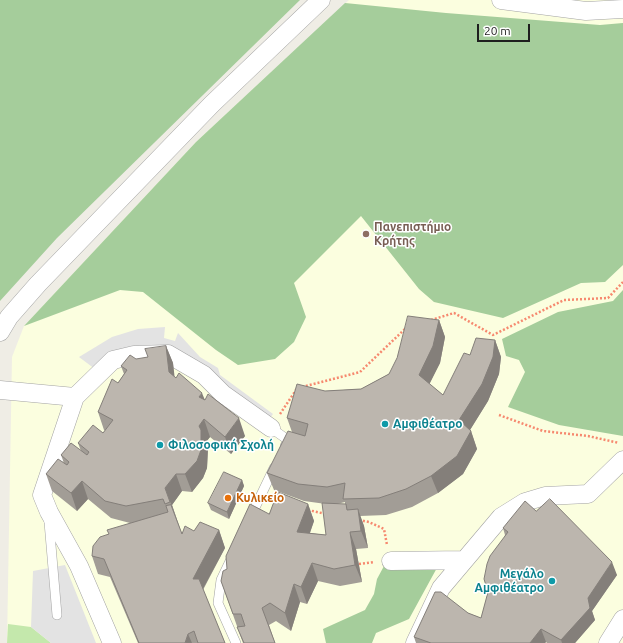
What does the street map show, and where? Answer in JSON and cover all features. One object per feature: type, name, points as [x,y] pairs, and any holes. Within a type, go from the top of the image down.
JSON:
[{"type":"street","points":[[0,332],[9,317],[38,284],[212,104],[321,0]]},
{"type":"street","points":[[501,0],[586,11],[623,9]]},
{"type":"street","points":[[112,643],[79,566],[48,512],[42,495],[75,397],[113,360],[134,355],[168,354],[204,375],[223,394],[271,428]]},
{"type":"street","points":[[0,390],[75,397]]},
{"type":"street","points":[[415,643],[441,588],[501,517],[525,502],[545,496],[588,494],[623,460]]},
{"type":"street","points":[[391,561],[464,560]]},
{"type":"street","points":[[608,643],[623,619]]},
{"type":"lane","points":[[247,525],[288,440],[271,428]]},
{"type":"lane","points":[[48,512],[57,615]]},
{"type":"lane","points":[[236,643],[218,603],[221,580],[237,545]]},
{"type":"path","points":[[426,321],[454,313],[493,335],[564,300],[608,298],[623,282]]},
{"type":"path","points":[[271,428],[297,388],[360,372],[406,328],[412,326]]},
{"type":"path","points":[[499,415],[543,431],[588,436],[623,444]]},
{"type":"path","points":[[300,508],[331,515]]},
{"type":"path","points":[[354,519],[369,522],[384,529],[391,561]]},
{"type":"shaded area","name":"Πανεπιστήμιο Κρήτης","points":[[349,0],[623,0],[623,643],[7,643],[12,357],[24,326],[196,142]]},
{"type":"shaded area","points":[[165,327],[164,338],[175,341],[178,333],[200,357],[218,368],[220,375],[273,414],[264,426],[168,352],[99,372],[79,357],[112,337],[138,329]]},
{"type":"shaded area","points":[[65,565],[96,643],[51,643],[31,627],[33,571]]},
{"type":"green space","points":[[0,0],[300,0],[57,238],[0,301]]},
{"type":"green space","points":[[345,3],[446,13],[600,25],[623,23],[623,265],[605,282],[581,283],[503,318],[434,302],[419,289],[361,216],[294,283],[306,317],[294,342],[275,359],[238,365],[216,350],[143,292],[120,290],[24,326],[196,142]]},
{"type":"green space","points":[[623,290],[623,436],[559,425],[508,407],[525,372],[519,360],[506,356],[502,339],[558,312],[613,301]]},
{"type":"green space","points":[[384,566],[438,566],[409,619],[376,633],[372,643],[326,643],[323,629],[365,610],[374,594],[377,579]]},
{"type":"green space","points":[[8,624],[31,627],[51,643],[7,643]]},
{"type":"building","name":"Αμφιθέατρο","points":[[408,316],[439,320],[433,346],[419,375],[443,395],[464,353],[470,355],[476,338],[495,340],[493,357],[482,384],[459,420],[471,431],[457,456],[431,476],[406,489],[379,498],[343,499],[345,483],[327,487],[298,484],[267,473],[288,431],[305,436],[308,424],[287,418],[297,384],[325,391],[361,389],[389,374],[397,358]]},
{"type":"building","name":"Φιλοσοφική Σχολή","points":[[166,346],[169,372],[176,378],[179,373],[202,393],[199,397],[205,400],[208,394],[239,418],[225,437],[204,419],[199,426],[201,430],[201,450],[197,461],[185,474],[176,474],[165,488],[170,502],[165,504],[163,499],[126,506],[105,501],[82,481],[71,493],[46,474],[58,459],[67,465],[69,462],[61,455],[71,443],[87,455],[89,452],[78,443],[93,425],[103,433],[113,420],[98,412],[112,379],[118,383],[127,370],[121,366],[130,355],[136,359],[148,357],[145,349]]},
{"type":"building","name":"Κυλικείο","points":[[224,472],[242,480],[227,512],[208,503]]},
{"type":"building","points":[[278,492],[308,504],[297,532],[326,535],[322,503],[346,504],[347,510],[358,509],[361,531],[350,532],[355,565],[334,569],[312,563],[301,587],[294,584],[285,613],[270,603],[262,608],[275,643],[244,643],[237,627],[245,626],[241,614],[233,614],[221,581],[223,571],[227,569],[226,556],[250,504],[269,514]]},
{"type":"building","name":"Μεγάλο Αμφιθέατρο","points":[[550,499],[612,562],[588,598],[590,608],[561,640],[541,629],[530,643],[431,643],[414,637],[435,592],[441,592],[468,613],[481,618],[488,592],[484,579],[487,564],[490,556],[508,532],[503,528],[525,501],[536,511]]},
{"type":"building","points":[[171,505],[182,534],[185,526],[194,531],[200,522],[219,530],[193,579],[199,579],[225,643],[198,643],[194,631],[188,634],[185,643],[139,643],[104,559],[92,556],[93,546],[100,537],[109,534],[107,530],[168,512],[166,506]]},
{"type":"place","name":"Πανεπιστήμιο Κρήτης","points":[[366,234]]},
{"type":"place","name":"Αμφιθέατρο","points":[[385,424]]},
{"type":"place","name":"Φιλοσοφική Σχολή","points":[[160,445]]},
{"type":"place","name":"Κυλικείο","points":[[228,498]]},
{"type":"place","name":"Μεγάλο Αμφιθέατρο","points":[[552,581]]}]
